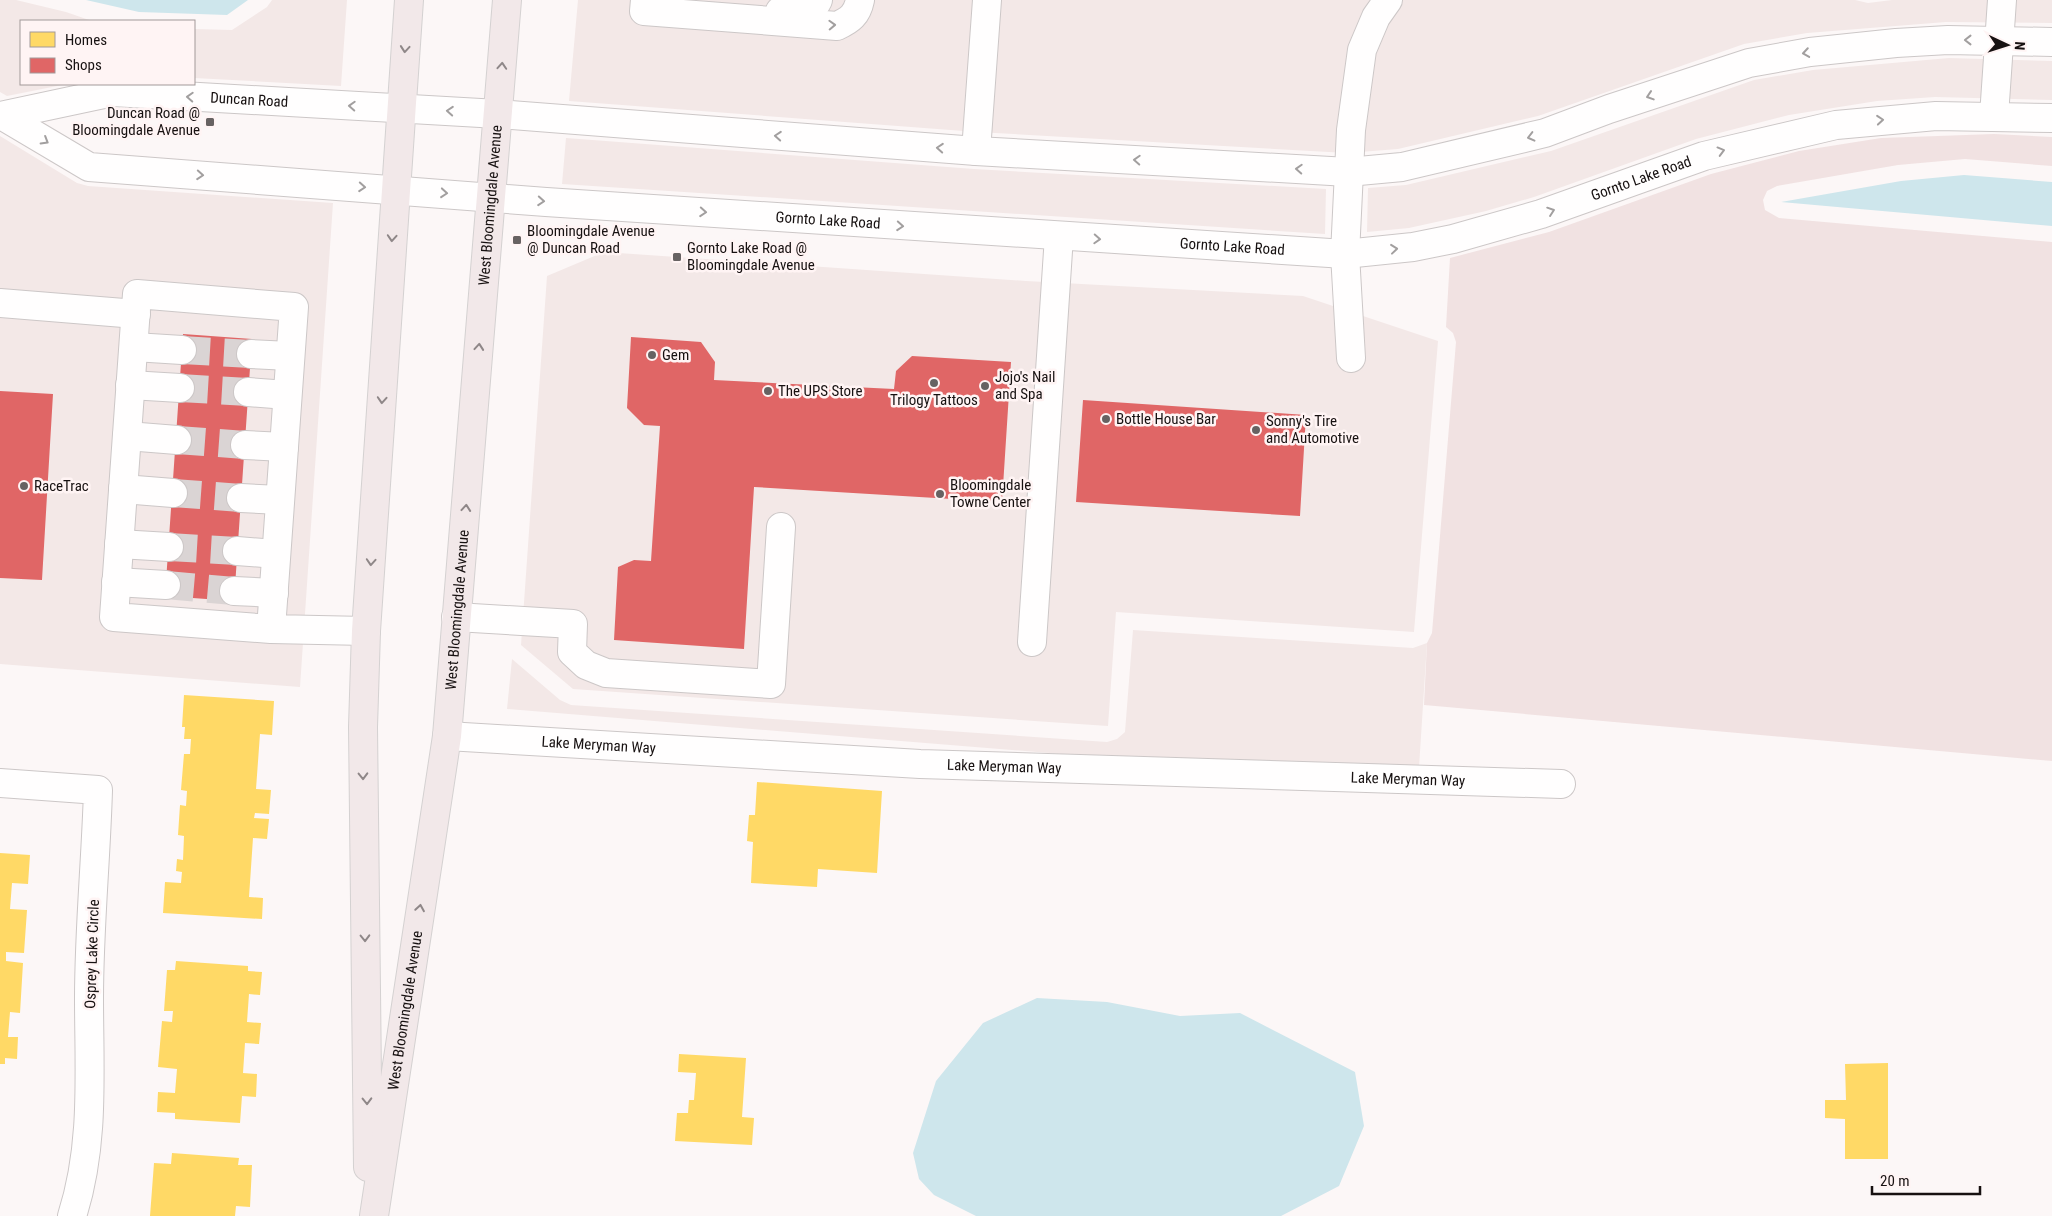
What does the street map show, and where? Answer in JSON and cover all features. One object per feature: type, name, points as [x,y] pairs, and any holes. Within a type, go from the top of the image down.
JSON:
[{"type":"main road","name":"West Bloomingdale Avenue","points":[[369,1216],[363,727],[366,631],[409,0]]},
{"type":"main road","name":"West Bloomingdale Avenue","points":[[374,1216],[447,736],[507,0]]},
{"type":"street","points":[[651,8],[680,5],[801,12],[810,9],[818,0]]},
{"type":"street","points":[[651,8],[837,26],[851,19],[858,9],[860,0]]},
{"type":"street","points":[[976,151],[987,0]]},
{"type":"street","points":[[1351,358],[1345,254],[1352,115],[1362,50],[1376,17],[1388,0]]},
{"type":"street","points":[[1994,116],[2002,0]]},
{"type":"street","points":[[498,114],[976,151],[1348,172],[1402,167],[1545,133],[1609,109],[1749,62],[1810,52],[1896,43],[1998,40],[2052,42]]},
{"type":"street","name":"Duncan Road","points":[[2,116],[113,92],[498,114]]},
{"type":"street","name":"Duncan Road","points":[[2,116],[89,167],[396,189]]},
{"type":"street","name":"Gornto Lake Road","points":[[396,189],[1059,236],[1345,254],[1413,247],[1492,228],[1588,198],[1704,156],[1794,133],[1879,119],[1994,116],[2052,118]]},
{"type":"street","points":[[1032,642],[1059,236]]},
{"type":"street","points":[[270,629],[294,307],[137,294],[114,617],[270,629],[366,631]]},
{"type":"street","points":[[0,303],[136,314]]},
{"type":"street","points":[[134,346],[182,350]]},
{"type":"street","points":[[251,354],[290,356]]},
{"type":"street","points":[[130,385],[180,388]]},
{"type":"street","points":[[248,392],[288,395]]},
{"type":"street","points":[[127,436],[177,440]]},
{"type":"street","points":[[244,445],[284,447]]},
{"type":"street","points":[[123,489],[173,493]]},
{"type":"street","points":[[241,498],[280,500]]},
{"type":"street","points":[[456,617],[573,624],[572,652],[586,665],[606,673],[772,684],[781,527]]},
{"type":"street","points":[[119,544],[168,547]]},
{"type":"street","points":[[237,552],[276,554]]},
{"type":"street","points":[[116,582],[166,585]]},
{"type":"street","points":[[234,591],[274,593]]},
{"type":"street","name":"Lake Meryman Way","points":[[447,736],[920,764],[1561,784]]},
{"type":"street","name":"Osprey Lake Circle","points":[[0,782],[98,790],[89,996],[89,1122],[85,1167],[72,1216]]},
{"type":"shaded area","points":[[0,0],[16,0],[66,12],[89,20],[20,20],[20,85],[62,85],[7,96],[0,92]]},
{"type":"shaded area","points":[[272,0],[347,0],[341,86],[195,78],[195,29],[232,30],[267,7]]},
{"type":"shaded area","points":[[578,0],[1855,0],[1868,3],[1892,0],[2052,0],[2052,23],[1946,22],[1807,33],[1744,44],[1538,116],[1398,149],[1347,153],[977,132],[569,101]]},
{"type":"shaded area","points":[[1949,58],[2052,61],[2052,100],[1935,97],[1877,101],[1789,115],[1696,139],[1534,197],[1486,211],[1409,228],[1367,232],[1368,188],[1406,185],[1551,151],[1754,80],[1813,70]]},
{"type":"shaded area","points":[[1994,134],[2052,137],[2052,166],[1965,159],[1898,165],[1777,186],[1767,191],[1763,200],[1765,210],[1779,218],[2052,242],[2052,761],[1424,705],[1427,643],[1432,633],[1456,342],[1453,333],[1446,327],[1450,258],[1549,232],[1711,174],[1799,151],[1881,138]]},
{"type":"shaded area","points":[[0,136],[77,183],[88,186],[333,203],[300,687],[0,664]]},
{"type":"shaded area","points":[[566,138],[974,169],[1326,189],[1325,234],[562,184]]},
{"type":"shaded area","points":[[604,252],[1026,281],[1303,296],[1438,341],[1414,632],[1116,612],[1108,726],[573,689],[521,645],[547,276]]},
{"type":"shaded area","points":[[1133,630],[1413,648],[1427,643],[1418,783],[507,709],[512,659],[560,700],[571,705],[1107,742],[1117,739],[1125,732]]},
{"type":"water","points":[[86,0],[248,0],[227,15],[139,12]]},
{"type":"water","points":[[1964,175],[2052,182],[2052,226],[1781,202],[1901,181]]},
{"type":"water","points":[[1037,998],[1107,1002],[1180,1016],[1240,1013],[1355,1072],[1364,1126],[1339,1186],[1281,1216],[976,1216],[934,1195],[919,1179],[913,1153],[936,1081],[983,1023]]},
{"type":"building: Homes","points":[[184,695],[274,701],[272,735],[260,734],[256,789],[271,790],[269,814],[255,813],[254,818],[269,819],[267,839],[253,838],[249,897],[263,898],[262,919],[163,913],[165,882],[181,883],[182,872],[176,871],[177,859],[183,860],[184,836],[178,835],[180,805],[186,806],[187,791],[181,790],[184,754],[190,754],[191,739],[184,739],[185,727],[182,727]]},
{"type":"building: Homes","points":[[757,782],[882,791],[877,873],[818,869],[817,887],[751,883],[753,842],[747,841],[749,815],[755,815]]},
{"type":"building: Homes","points":[[0,853],[30,855],[28,884],[12,883],[10,909],[27,910],[24,953],[6,952],[6,961],[23,963],[20,1013],[10,1012],[8,1037],[18,1037],[17,1059],[5,1058],[5,1064],[0,1064]]},
{"type":"building: Homes","points":[[176,961],[248,966],[248,971],[262,972],[260,995],[249,994],[247,1022],[261,1023],[259,1044],[245,1043],[243,1073],[257,1074],[256,1097],[242,1096],[240,1123],[175,1119],[175,1113],[157,1112],[158,1092],[175,1093],[177,1069],[158,1067],[162,1021],[172,1022],[173,1011],[164,1011],[167,970],[175,970]]},
{"type":"building: Homes","points":[[679,1054],[746,1058],[742,1117],[754,1118],[752,1145],[675,1141],[677,1113],[688,1113],[689,1100],[694,1100],[696,1073],[678,1072]]},
{"type":"building: Homes","points":[[1888,1063],[1888,1159],[1845,1159],[1845,1119],[1825,1118],[1825,1100],[1846,1100],[1845,1064]]},
{"type":"building: Homes","points":[[172,1153],[239,1158],[238,1165],[252,1165],[250,1207],[236,1206],[235,1216],[150,1216],[154,1163],[171,1164]]},
{"type":"building: Shops","points":[[183,334],[252,339],[234,601],[165,596]]},
{"type":"building: Shops","name":"Bloomingdale Towne Center","points":[[631,337],[701,342],[715,362],[714,380],[894,389],[896,371],[912,356],[1011,362],[1002,502],[754,487],[744,649],[614,640],[618,567],[634,560],[651,561],[660,426],[644,425],[627,408]]},
{"type":"building: Shops","name":"RaceTrac","points":[[0,391],[53,394],[42,580],[0,578]]},
{"type":"building: Shops","name":"Bloomingdale Towne Center","points":[[1083,400],[1306,415],[1300,516],[1076,502]]},
{"type":"tunnel","points":[[182,350],[251,354]]},
{"type":"tunnel","points":[[180,388],[248,392]]},
{"type":"tunnel","points":[[177,440],[245,445]]},
{"type":"tunnel","points":[[173,493],[241,498]]},
{"type":"tunnel","points":[[169,547],[237,551]]},
{"type":"tunnel","points":[[166,585],[234,591]]},
{"type":"place","name":"Duncan Road @ Bloomingdale Avenue","points":[[210,122]]},
{"type":"place","name":"Bloomingdale Avenue @ Duncan Road","points":[[517,240]]},
{"type":"place","name":"Gornto Lake Road @ Bloomingdale Avenue","points":[[677,257]]},
{"type":"place","name":"Gem","points":[[652,355]]},
{"type":"place","name":"Trilogy Tattoos","points":[[934,383]]},
{"type":"place","name":"Jojo's Nail and Spa","points":[[985,386]]},
{"type":"place","name":"The UPS Store","points":[[768,391]]},
{"type":"place","name":"Bottle House Bar","points":[[1106,419]]},
{"type":"place","name":"Sonny's Tire and Automotive","points":[[1256,430]]},
{"type":"place","name":"RaceTrac","points":[[24,486]]},
{"type":"place","name":"Bloomingdale Towne Center","points":[[940,494]]}]
